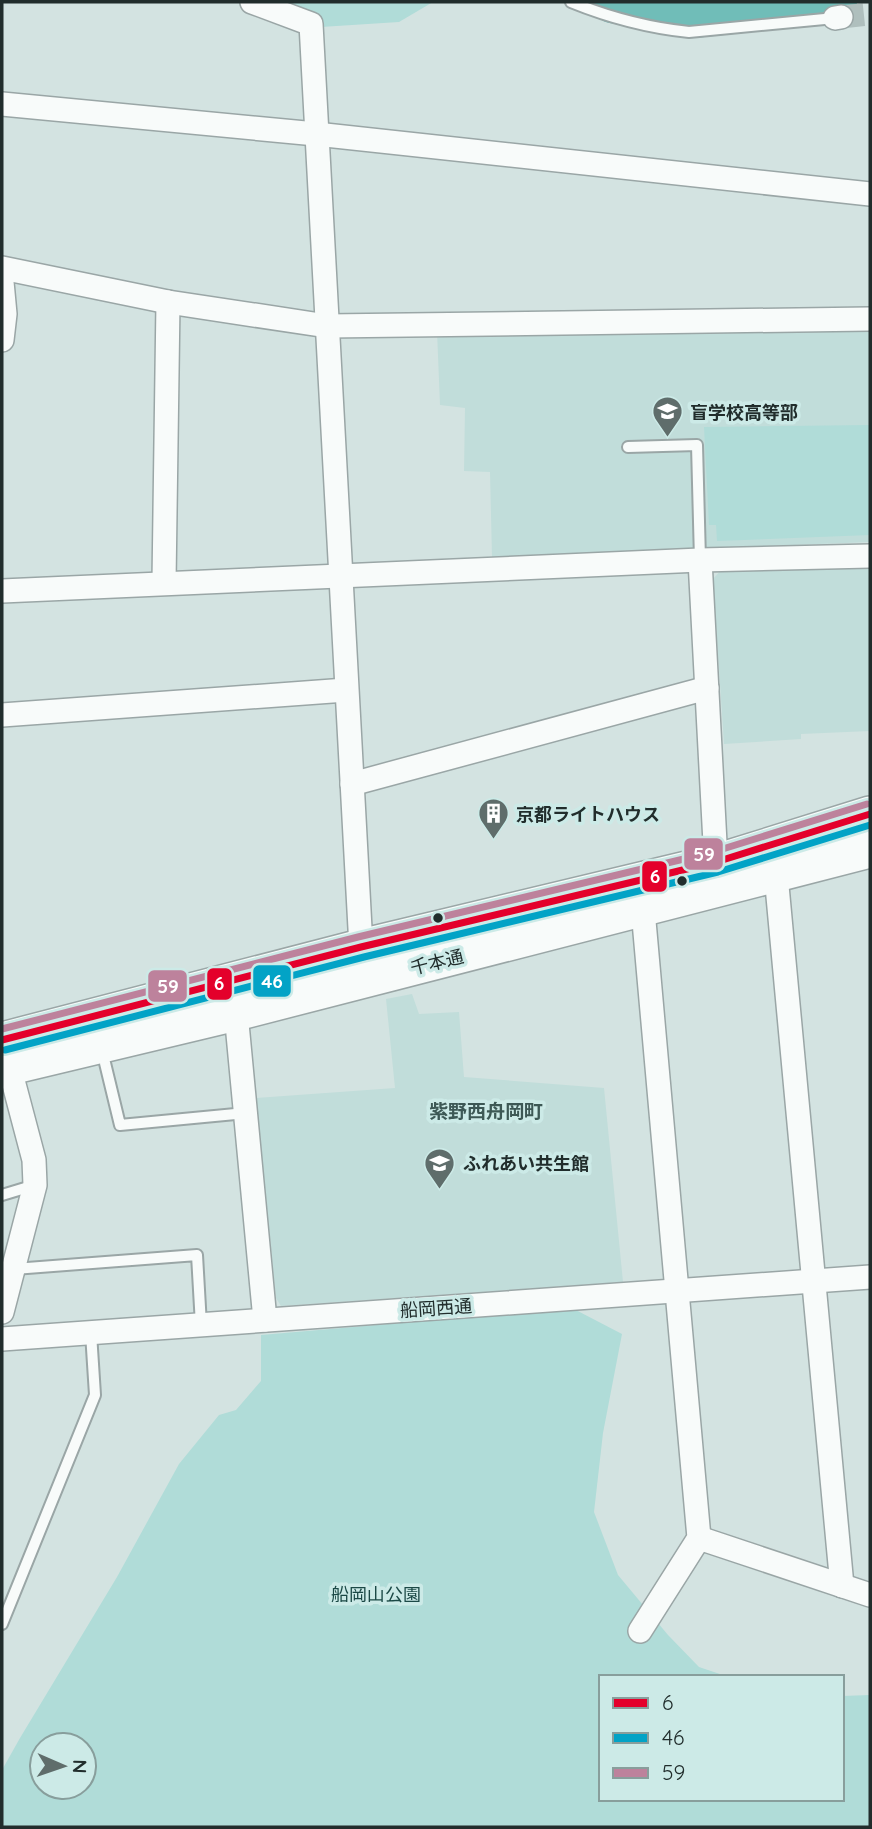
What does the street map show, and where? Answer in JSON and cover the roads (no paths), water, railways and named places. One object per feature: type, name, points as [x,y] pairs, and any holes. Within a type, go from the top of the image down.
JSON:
[{"type":"main road","name":"千本通","points":[[4,1054],[369,962],[716,862],[870,814]]},
{"type":"main road","name":"千本通","points":[[4,1054],[236,1013],[369,962],[643,910],[870,850]]},
{"type":"street","points":[[252,2],[311,24],[346,690],[369,962]]},
{"type":"street","points":[[2,104],[316,134],[870,194]]},
{"type":"street","points":[[2,268],[169,302],[327,326],[870,319]]},
{"type":"street","points":[[2,282],[2,340]]},
{"type":"street","points":[[164,582],[169,302]]},
{"type":"street","points":[[2,591],[700,560],[870,556]]},
{"type":"street","points":[[700,560],[716,862]]},
{"type":"street","points":[[352,783],[707,688]]},
{"type":"street","points":[[2,715],[346,690]]},
{"type":"street","points":[[776,875],[842,1586]]},
{"type":"street","points":[[640,1631],[699,1538],[643,910]]},
{"type":"street","points":[[236,1013],[265,1320]]},
{"type":"street","points":[[2,1312],[35,1185],[34,1160],[4,1054]]},
{"type":"street","name":"船岡西通","points":[[2,1339],[870,1277]]},
{"type":"street","points":[[699,1538],[870,1595]]},
{"type":"lane","points":[[572,2],[667,30],[689,32],[838,18]]},
{"type":"lane","points":[[628,447],[697,445],[700,560]]},
{"type":"lane","points":[[105,1063],[120,1125],[246,1113]]},
{"type":"lane","points":[[2,1195],[35,1185]]},
{"type":"lane","points":[[13,1269],[197,1255],[201,1325]]},
{"type":"lane","points":[[2,1625],[95,1395],[90,1333]]},
{"type":"waterway","points":[[612,2],[693,17],[836,2]]},
{"type":"tunnel","points":[[841,17],[870,14]]},
{"type":"place","name":"盲学校高等部","points":[[667,439]]},
{"type":"place","name":"京都ライトハウス","points":[[493,841]]},
{"type":"place","name":"ふれあい共生館","points":[[440,1190]]},
{"type":"district","name":"紫野西舟岡町","points":[[486,1111]]},
{"type":"park label","name":"船岡山公園","points":[[376,1594]]}]
